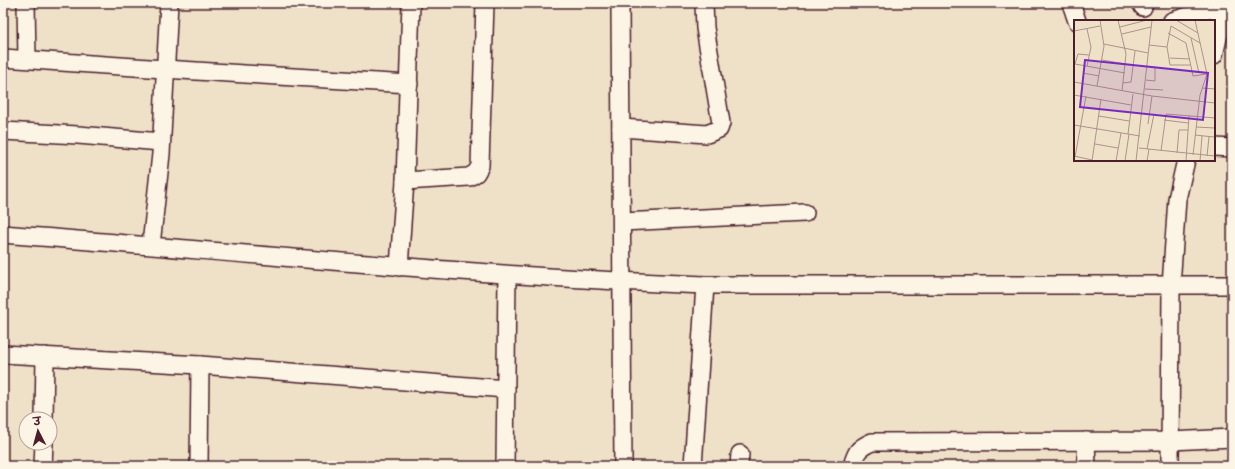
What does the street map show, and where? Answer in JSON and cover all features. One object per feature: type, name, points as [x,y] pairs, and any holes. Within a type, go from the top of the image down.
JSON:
[{"type":"street","points":[[26,3],[27,59]]},
{"type":"street","points":[[151,245],[161,142],[169,3]]},
{"type":"street","points":[[399,267],[405,181],[411,3]]},
{"type":"street","points":[[405,181],[469,177],[476,173],[480,166],[485,3]]},
{"type":"street","points":[[620,3],[622,466]]},
{"type":"street","points":[[621,128],[707,134],[719,129],[721,123],[704,28],[704,3]]},
{"type":"street","points":[[1071,3],[1077,20]]},
{"type":"street","points":[[1175,20],[1220,4],[1219,34],[1215,51]]},
{"type":"street","points":[[3,58],[409,84]]},
{"type":"street","points":[[3,131],[78,135],[161,142]]},
{"type":"street","points":[[1215,147],[1232,148]]},
{"type":"street","points":[[1170,466],[1170,286],[1177,199],[1186,161]]},
{"type":"street","points":[[622,222],[805,213]]},
{"type":"street","points":[[3,234],[151,245],[399,267],[622,282],[705,285],[1232,286]]},
{"type":"street","points":[[505,466],[507,275]]},
{"type":"street","points":[[694,466],[705,285]]},
{"type":"street","points":[[3,354],[200,365],[506,389]]},
{"type":"street","points":[[44,411],[45,356]]},
{"type":"street","points":[[199,466],[200,365]]},
{"type":"street","points":[[852,466],[854,456],[860,446],[872,442],[1171,441],[1232,438]]},
{"type":"street","points":[[1086,441],[1087,466]]},
{"type":"street","points":[[44,451],[44,466]]}]
